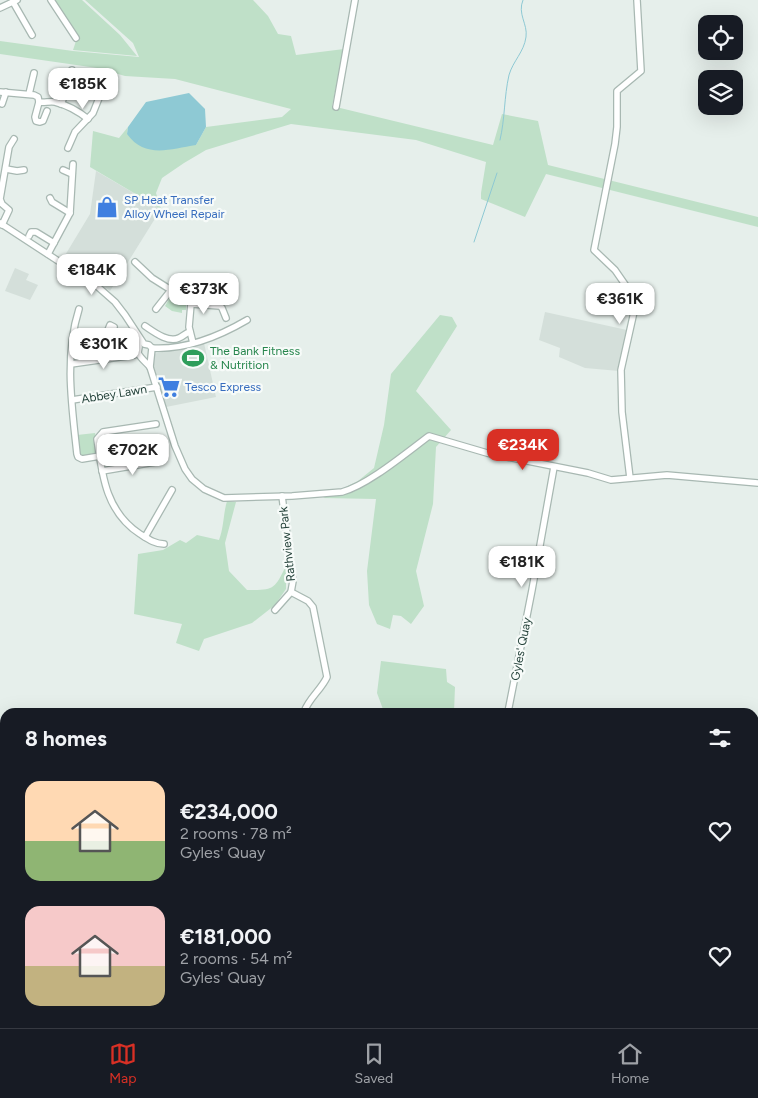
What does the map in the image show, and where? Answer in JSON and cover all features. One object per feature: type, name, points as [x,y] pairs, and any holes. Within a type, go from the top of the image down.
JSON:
[{"type":"street","points":[[51,0],[76,38]]},
{"type":"street","points":[[336,106],[355,0]]},
{"type":"street","points":[[630,478],[622,412],[621,370],[636,303],[615,270],[596,254],[594,250],[617,127],[617,91],[641,71],[637,0]]},
{"type":"street","points":[[0,8],[15,1],[32,35]]},
{"type":"street","points":[[61,104],[73,75],[72,70]]},
{"type":"street","points":[[29,94],[34,73]]},
{"type":"street","points":[[68,148],[75,132],[93,113],[104,83],[109,79]]},
{"type":"street","points":[[2,104],[3,92],[29,94],[38,97],[39,102],[33,124]]},
{"type":"street","points":[[39,102],[61,104],[88,118]]},
{"type":"street","points":[[35,117],[36,121],[42,122],[47,111]]},
{"type":"street","points":[[14,139],[9,147],[0,199],[2,204],[9,210],[1,224],[84,278],[106,295],[125,314],[138,336],[141,345],[138,353],[140,357],[161,349],[193,343],[223,334],[247,320]]},
{"type":"street","points":[[48,254],[70,213],[72,164]]},
{"type":"street","points":[[6,169],[24,170]]},
{"type":"street","points":[[63,170],[72,174]]},
{"type":"street","points":[[50,198],[52,202],[70,213]]},
{"type":"street","points":[[29,236],[31,232],[36,232],[54,243]]},
{"type":"street","points":[[135,262],[152,278],[185,296],[190,306],[190,329],[193,343]]},
{"type":"street","points":[[156,309],[171,290]]},
{"type":"street","points":[[190,306],[220,306],[226,318]]},
{"type":"street","points":[[79,309],[74,327],[71,364],[72,400],[78,457],[100,456]]},
{"type":"street","points":[[105,360],[108,330],[110,325],[114,327]]},
{"type":"street","points":[[144,326],[150,334],[174,339],[179,338],[190,329]]},
{"type":"street","points":[[141,345],[149,345],[150,368],[174,446],[185,469],[192,479],[204,489],[224,498],[282,496],[350,490],[369,479],[429,436],[487,454],[588,473],[611,480],[667,475],[758,483]]},
{"type":"street","points":[[71,364],[134,355]]},
{"type":"street","name":"Abbey Lawn","points":[[72,400],[157,387]]},
{"type":"street","points":[[156,424],[100,434],[97,439],[107,494],[114,508],[129,526],[155,543],[164,544]]},
{"type":"street","points":[[102,471],[161,461]]},
{"type":"street","name":"Gyles' Quay","points":[[509,708],[554,467]]},
{"type":"street","points":[[145,536],[172,490]]},
{"type":"street","name":"Rathview Park","points":[[274,610],[290,592],[294,581],[282,496]]},
{"type":"street","name":"Rathview Park","points":[[290,592],[308,601],[313,606],[327,677],[306,708]]},
{"type":"street","points":[[0,984],[0,991]]},
{"type":"shaded area","points":[[96,171],[161,209],[110,291],[64,257],[90,214]]},
{"type":"shaded area","points":[[15,268],[29,274],[26,280],[38,285],[30,300],[5,291]]},
{"type":"shaded area","points":[[545,312],[627,330],[619,371],[585,368],[559,357],[560,348],[539,340]]},
{"type":"shaded area","points":[[204,343],[216,397],[166,407],[152,361],[153,354]]},
{"type":"green space","points":[[53,0],[82,0],[120,35],[137,56],[73,50],[76,41],[80,38],[75,34]]},
{"type":"green space","points":[[85,0],[253,0],[268,16],[278,34],[291,36],[296,55],[344,49],[332,106],[493,145],[502,114],[538,121],[548,165],[758,217],[758,227],[546,174],[525,217],[481,199],[486,162],[416,140],[291,124],[206,150],[184,163],[162,178],[156,193],[161,209],[90,167],[93,131],[119,138],[128,127],[127,134],[196,145],[206,127],[282,117],[291,109],[175,79],[125,76],[97,68],[0,54],[0,41],[73,51],[139,57],[133,43]]},
{"type":"green space","points":[[172,294],[186,301],[186,310],[182,310],[182,313],[172,311],[165,306]]},
{"type":"green space","points":[[440,315],[452,317],[457,326],[416,391],[451,430],[436,447],[433,504],[416,571],[424,606],[411,624],[401,616],[393,615],[390,629],[377,624],[369,605],[367,571],[376,499],[323,498],[358,481],[374,468],[384,425],[391,374]]},
{"type":"green space","points":[[95,433],[98,451],[96,455],[82,457],[80,455],[77,435]]},
{"type":"green space","points":[[227,501],[236,502],[225,543],[229,571],[247,590],[263,590],[276,584],[286,566],[286,589],[275,605],[252,623],[204,639],[199,651],[176,643],[182,624],[134,614],[138,554],[163,550],[180,540],[186,543],[197,535],[219,540]]},
{"type":"green space","points":[[381,661],[446,669],[447,682],[455,687],[454,708],[383,708],[377,693]]},
{"type":"water","points":[[189,93],[205,109],[206,127],[196,145],[167,150],[150,150],[134,142],[127,134],[128,127],[146,102]]},
{"type":"waterway","points":[[500,140],[509,75],[526,37],[526,28],[521,10],[523,0]]},
{"type":"waterway","points":[[474,242],[497,173]]},
{"type":"place","name":"SP Heat Transfer Alloy Wheel Repair","points":[[107,207]]},
{"type":"place","name":"The Bank Fitness & Nutrition","points":[[193,358]]},
{"type":"place","name":"Tesco Express","points":[[169,387]]}]
